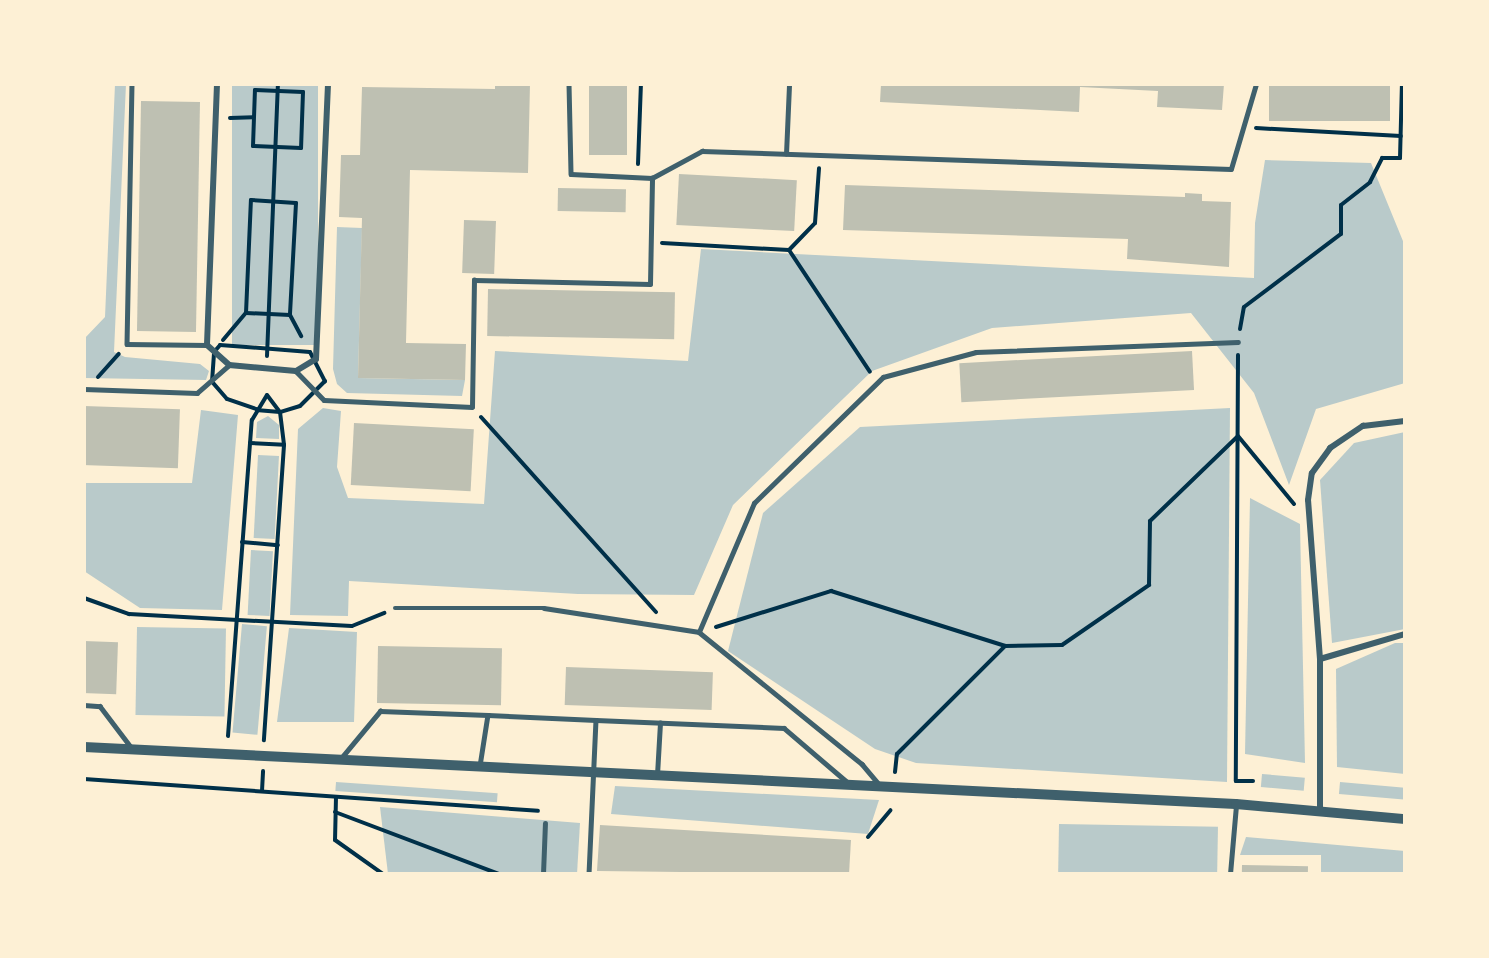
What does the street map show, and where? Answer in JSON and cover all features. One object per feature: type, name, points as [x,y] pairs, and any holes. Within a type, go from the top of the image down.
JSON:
[{"type":"street","points":[[217,84],[207,345],[229,365],[296,371],[316,359],[328,84]]},
{"type":"street","points":[[1320,811],[1320,659],[1310,523],[1312,473],[1330,448],[1363,426],[1405,421]]},
{"type":"street","points":[[1320,659],[1405,634]]},
{"type":"street","points":[[84,747],[1236,804],[1405,819]]},
{"type":"street","points":[[543,874],[545,823]]},
{"type":"lane","points":[[132,84],[127,344],[207,345]]},
{"type":"lane","points":[[569,84],[571,174],[652,178],[702,151],[1231,169],[1256,84]]},
{"type":"lane","points":[[786,154],[789,84]]},
{"type":"lane","points":[[296,371],[324,400],[472,407],[474,280],[650,284],[652,178]]},
{"type":"lane","points":[[699,632],[754,503],[883,377],[976,352],[1238,342]]},
{"type":"lane","points":[[86,388],[197,393],[229,365]]},
{"type":"lane","points":[[395,608],[544,608],[699,632],[862,764],[880,787]]},
{"type":"lane","points":[[84,705],[100,706],[133,749]]},
{"type":"lane","points":[[340,759],[380,711],[784,728],[850,785]]},
{"type":"lane","points":[[480,766],[488,716]]},
{"type":"lane","points":[[589,874],[596,720]]},
{"type":"lane","points":[[657,775],[660,723]]},
{"type":"lane","points":[[1230,874],[1236,804]]},
{"type":"path","points":[[267,349],[278,84]]},
{"type":"path","points":[[638,177],[641,84]]},
{"type":"path","points":[[1253,781],[1236,781],[1238,342],[1244,307],[1341,234],[1341,205],[1371,182],[1382,158],[1400,158],[1402,84]]},
{"type":"path","points":[[255,90],[303,92],[301,148],[253,146],[253,117],[255,90]]},
{"type":"path","points":[[217,117],[253,117]]},
{"type":"path","points":[[1243,127],[1401,136]]},
{"type":"path","points":[[651,242],[789,250],[815,223],[820,155]]},
{"type":"path","points":[[220,345],[246,313],[251,200],[296,203],[290,315],[246,313]]},
{"type":"path","points":[[789,250],[877,383]]},
{"type":"path","points":[[86,388],[127,344]]},
{"type":"path","points":[[228,736],[252,420],[267,395],[280,412],[284,444],[264,736]]},
{"type":"path","points":[[472,407],[671,628]]},
{"type":"path","points":[[1238,436],[1310,523]]},
{"type":"path","points":[[699,632],[831,591],[1005,646],[1062,645],[1149,585],[1150,521],[1238,436]]},
{"type":"path","points":[[250,444],[284,444]]},
{"type":"path","points":[[243,542],[278,545]]},
{"type":"path","points":[[84,598],[129,614],[352,626],[395,608]]},
{"type":"path","points":[[894,776],[897,754],[1005,646]]},
{"type":"path","points":[[84,779],[545,812],[545,823]]},
{"type":"path","points":[[336,797],[335,840],[383,874]]},
{"type":"path","points":[[868,837],[891,810]]},
{"type":"path","points":[[335,812],[499,874]]},
{"type":"shaded area","points":[[115,84],[126,84],[114,352],[125,357],[200,364],[209,371],[206,380],[84,378],[84,339],[105,317]]},
{"type":"shaded area","points":[[232,84],[318,84],[318,345],[232,345]]},
{"type":"shaded area","points":[[1265,160],[1371,163],[1405,246],[1405,383],[1316,409],[1289,485],[1254,393],[1191,313],[992,328],[872,371],[733,505],[694,595],[578,594],[349,581],[348,616],[290,615],[298,429],[323,408],[341,411],[337,467],[348,498],[484,504],[495,351],[688,361],[701,249],[1254,278],[1255,223]]},
{"type":"shaded area","points":[[337,227],[362,228],[358,378],[465,380],[462,396],[347,393],[337,384],[333,369]]},
{"type":"shaded area","points":[[1230,408],[1227,782],[916,763],[875,749],[728,651],[763,513],[860,427]]},
{"type":"shaded area","points":[[201,410],[238,415],[222,610],[140,608],[84,571],[84,483],[192,483]]},
{"type":"shaded area","points":[[268,416],[279,425],[279,439],[256,438],[257,422]]},
{"type":"shaded area","points":[[1405,432],[1405,629],[1332,643],[1320,480],[1354,443]]},
{"type":"shaded area","points":[[258,455],[279,456],[275,539],[254,538]]},
{"type":"shaded area","points":[[1250,498],[1300,524],[1305,763],[1245,754]]},
{"type":"shaded area","points":[[251,550],[273,551],[270,616],[248,615]]},
{"type":"shaded area","points":[[242,624],[267,626],[257,735],[233,733]]},
{"type":"shaded area","points":[[137,627],[226,629],[224,717],[135,715]]},
{"type":"shaded area","points":[[289,628],[357,632],[354,722],[277,722]]},
{"type":"shaded area","points":[[1395,643],[1405,643],[1405,774],[1337,767],[1336,669]]},
{"type":"shaded area","points":[[1262,774],[1305,778],[1304,791],[1261,787]]},
{"type":"shaded area","points":[[336,782],[498,793],[497,802],[335,791]]},
{"type":"shaded area","points":[[1340,782],[1405,788],[1404,800],[1339,794]]},
{"type":"shaded area","points":[[615,786],[879,800],[868,834],[611,814]]},
{"type":"shaded area","points":[[380,807],[580,823],[577,874],[388,874]]},
{"type":"shaded area","points":[[1059,824],[1218,827],[1217,874],[1058,874]]},
{"type":"shaded area","points":[[1246,837],[1405,851],[1405,874],[1321,874],[1321,855],[1240,855]]},
{"type":"building","points":[[495,84],[530,84],[528,173],[410,170],[406,343],[466,344],[465,380],[358,378],[362,218],[339,217],[341,155],[360,155],[362,87],[495,89]]},
{"type":"building","points":[[589,84],[627,84],[627,155],[589,155]]},
{"type":"building","points":[[881,84],[1224,84],[1222,110],[1157,107],[1158,91],[1080,87],[1079,112],[880,102]]},
{"type":"building","points":[[1269,84],[1390,84],[1390,121],[1269,121]]},
{"type":"building","points":[[141,101],[200,102],[196,332],[137,331]]},
{"type":"building","points":[[679,174],[797,180],[794,231],[676,225]]},
{"type":"building","points":[[845,185],[1185,197],[1185,193],[1202,194],[1202,201],[1231,202],[1229,267],[1127,259],[1128,239],[843,230]]},
{"type":"building","points":[[558,188],[626,189],[626,212],[558,211]]},
{"type":"building","points":[[464,220],[496,221],[494,274],[462,273]]},
{"type":"building","points":[[488,289],[675,292],[674,339],[487,336]]},
{"type":"building","points":[[1192,351],[1194,390],[961,402],[959,363]]},
{"type":"building","points":[[84,406],[180,409],[178,468],[84,465]]},
{"type":"building","points":[[354,423],[474,429],[471,491],[351,485]]},
{"type":"building","points":[[84,641],[118,642],[116,694],[84,693]]},
{"type":"building","points":[[378,646],[502,648],[501,705],[377,703]]},
{"type":"building","points":[[566,667],[713,672],[712,710],[565,705]]},
{"type":"building","points":[[600,825],[851,840],[849,874],[597,871]]},
{"type":"building","points":[[1242,865],[1308,866],[1308,874],[1242,874]]}]
